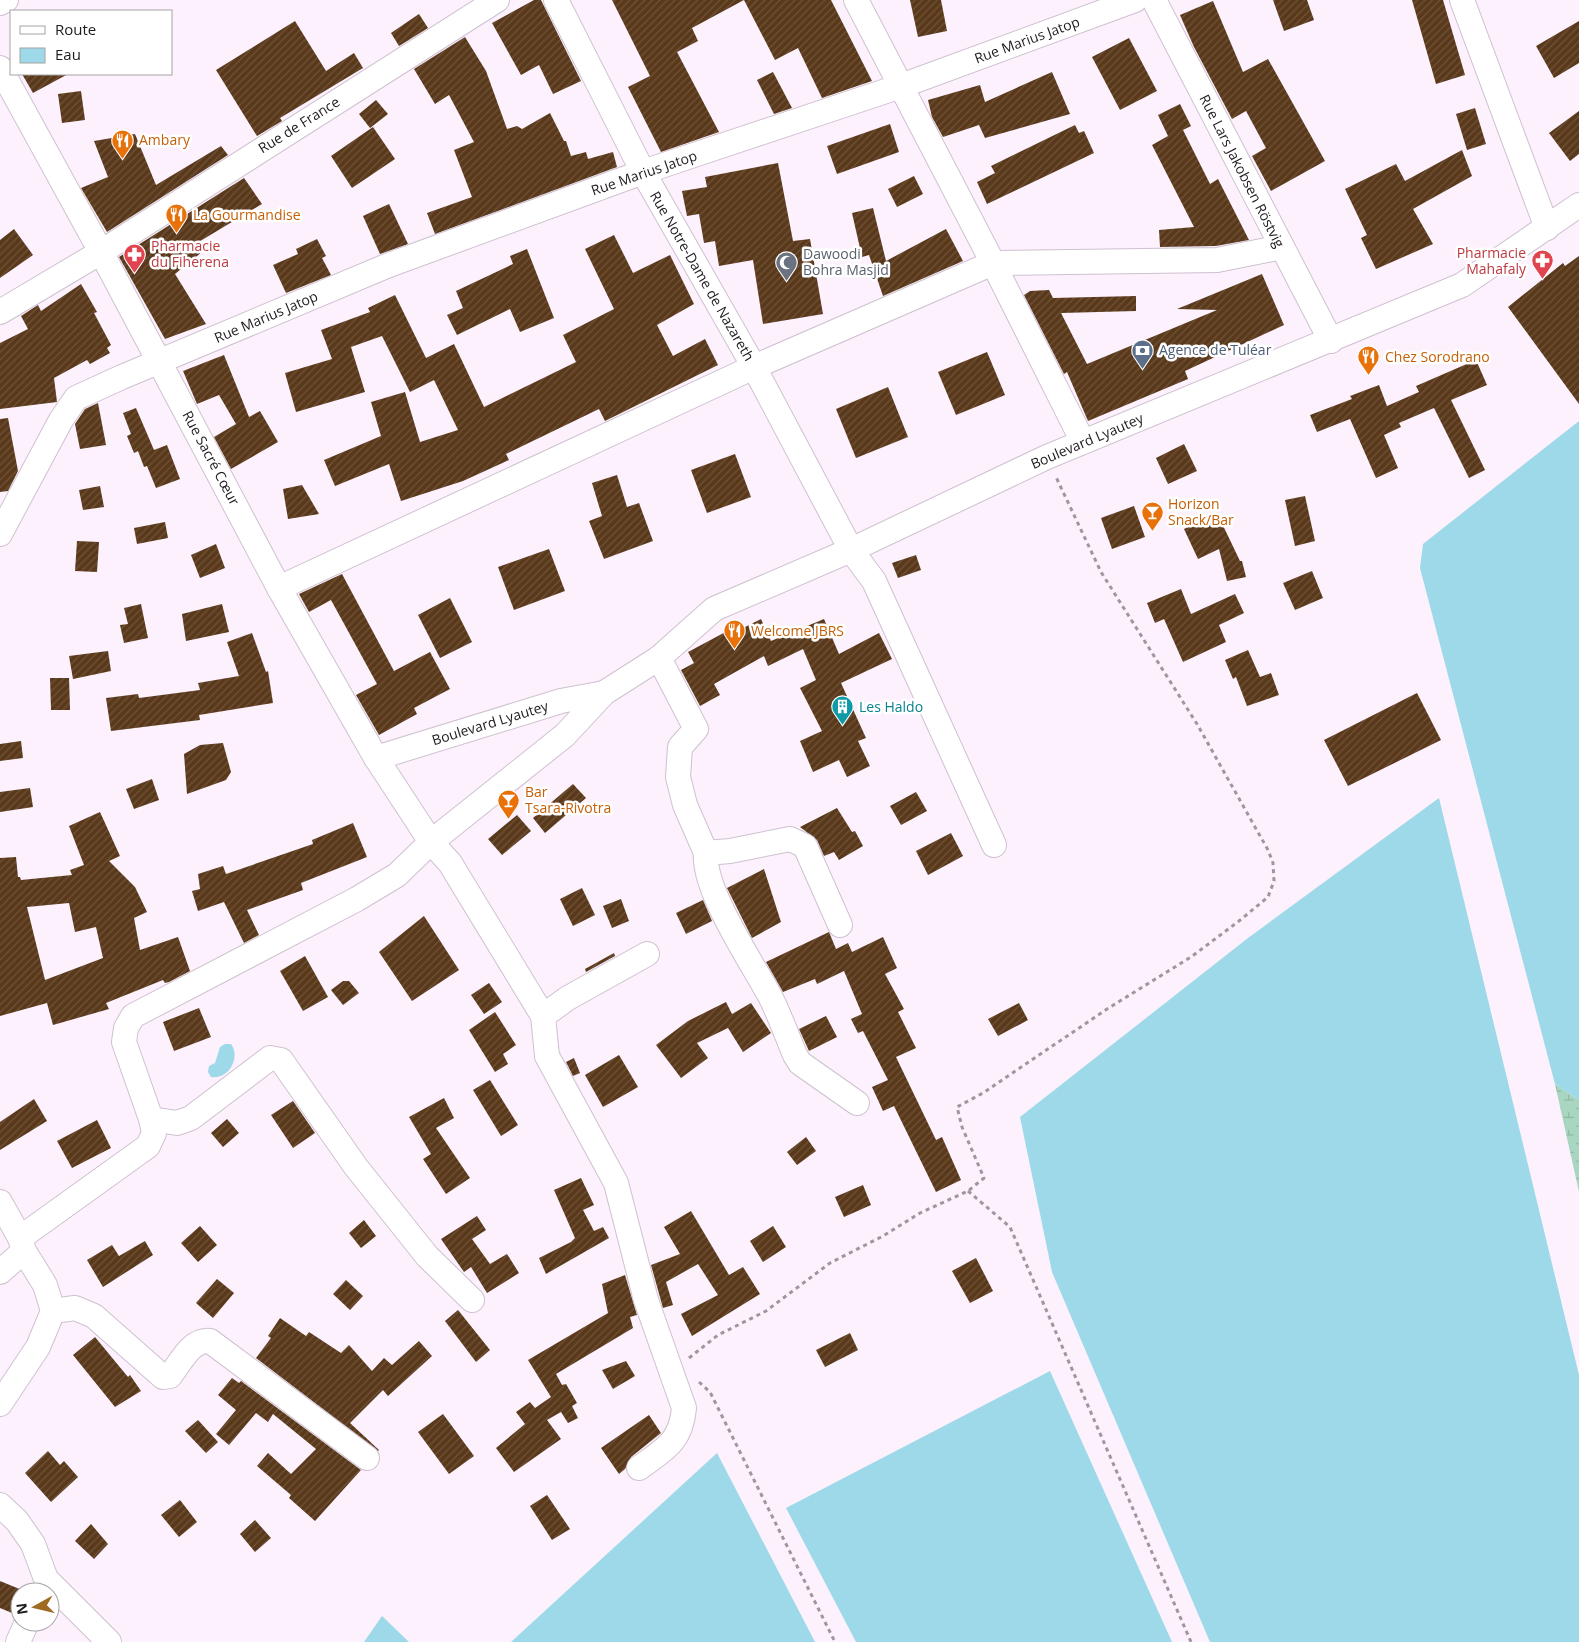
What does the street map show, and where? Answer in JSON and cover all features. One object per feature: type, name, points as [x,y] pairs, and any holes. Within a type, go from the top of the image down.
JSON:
[{"type":"street","points":[[0,3],[6,0]]},
{"type":"street","name":"Rue de France","points":[[0,312],[101,252],[497,0]]},
{"type":"street","name":"Rue Notre-Dame de Nazareth","points":[[556,0],[643,172],[754,367],[851,550],[874,581],[994,845]]},
{"type":"street","points":[[856,0],[993,263],[1083,442]]},
{"type":"street","name":"Rue Marius Jatop","points":[[0,534],[61,420],[76,398],[390,265],[643,172],[901,86],[1135,0]]},
{"type":"street","name":"Rue Lars Jakobsen Röstvig","points":[[1154,0],[1331,341]]},
{"type":"street","points":[[1462,0],[1547,228]]},
{"type":"street","name":"Rue Sacré Cœur","points":[[0,68],[101,252],[279,588],[376,758],[431,842],[450,863],[543,1016]]},
{"type":"street","name":"Boulevard Lyautey","points":[[151,1119],[124,1042],[126,1028],[133,1016],[357,899],[397,875],[431,842],[565,735],[604,693],[659,658],[714,610],[851,550],[1047,457],[1331,341],[1462,285],[1547,228],[1579,204]]},
{"type":"street","points":[[279,588],[754,367],[993,263],[1216,260],[1282,247]]},
{"type":"street","points":[[659,658],[696,729],[680,747],[678,777],[685,805],[706,853],[704,865],[714,892],[771,999],[800,1063],[857,1103]]},
{"type":"street","name":"Boulevard Lyautey","points":[[376,758],[561,701],[604,693]]},
{"type":"street","points":[[706,853],[730,851],[790,839],[805,846],[840,925]]},
{"type":"street","points":[[639,1468],[671,1445],[683,1421],[684,1408],[646,1300],[616,1183],[548,1056],[543,1016],[568,998],[647,954]]},
{"type":"street","points":[[0,1272],[22,1244],[148,1146],[154,1133],[151,1119],[176,1123],[191,1118],[270,1058],[282,1060],[356,1168],[427,1256],[472,1300]]},
{"type":"street","points":[[0,1202],[45,1285],[53,1311],[38,1347],[0,1404]]},
{"type":"street","points":[[53,1311],[65,1307],[75,1308],[94,1316],[163,1377],[170,1376],[194,1345],[201,1340],[210,1341],[368,1458]]},
{"type":"street","points":[[0,1504],[17,1521],[33,1544],[42,1582]]},
{"type":"street","points":[[60,1600],[109,1642]]},
{"type":"path","points":[[693,1355],[718,1335],[766,1311],[830,1263],[883,1236],[920,1213],[968,1191],[984,1178],[962,1127],[957,1107],[990,1088],[1107,1009],[1191,957],[1268,897],[1274,881],[1273,863],[1268,850],[1197,724],[1102,572],[1047,457]]},
{"type":"path","points":[[968,1191],[1010,1227],[1191,1642]]},
{"type":"path","points":[[696,1378],[710,1392],[835,1642]]},
{"type":"green space","points":[[1555,1084],[1579,1100],[1579,1192]]},
{"type":"water","points":[[1579,421],[1579,1100],[1555,1084],[1420,568],[1423,544]]},
{"type":"water","points":[[1439,798],[1579,1375],[1579,1642],[1210,1642],[1052,1272],[1020,1117],[1248,938]]},
{"type":"water","points":[[225,1044],[231,1044],[234,1049],[235,1055],[232,1066],[223,1075],[211,1077],[208,1072],[209,1066],[215,1063],[220,1047]]},
{"type":"water","points":[[1050,1371],[1172,1642],[856,1642],[786,1508]]},
{"type":"water","points":[[717,1453],[815,1642],[511,1642]]},
{"type":"water","points":[[382,1616],[409,1642],[364,1642]]},
{"type":"building","points":[[534,0],[541,0],[581,81],[553,94],[539,65],[521,75],[492,23]]},
{"type":"building","points":[[612,0],[744,0],[692,28],[698,41],[677,52],[719,132],[661,152],[628,87],[650,76]]},
{"type":"building","points":[[744,0],[831,0],[872,81],[822,98],[798,48],[775,60]]},
{"type":"building","points":[[910,0],[941,0],[947,31],[918,37]]},
{"type":"building","points":[[1273,0],[1307,0],[1314,20],[1284,31]]},
{"type":"building","points":[[1412,0],[1443,0],[1465,75],[1436,84]]},
{"type":"building","points":[[1213,1],[1243,72],[1268,59],[1325,161],[1271,191],[1252,156],[1266,148],[1246,111],[1232,119],[1194,47],[1180,15]]},
{"type":"building","points":[[419,14],[428,28],[399,46],[391,33]]},
{"type":"building","points":[[295,21],[326,71],[354,53],[363,68],[280,118],[282,121],[257,136],[216,70]]},
{"type":"building","points":[[1579,21],[1579,63],[1554,78],[1536,46]]},
{"type":"building","points":[[465,37],[486,71],[507,129],[517,126],[522,129],[550,113],[564,141],[566,141],[571,156],[586,152],[588,159],[613,152],[617,167],[435,234],[427,213],[472,197],[454,150],[474,142],[449,95],[435,104],[414,69]]},
{"type":"building","points":[[1129,38],[1157,91],[1120,110],[1092,57]]},
{"type":"building","points":[[773,72],[792,108],[774,114],[757,80]]},
{"type":"building","points":[[1052,72],[1070,114],[985,138],[979,125],[943,137],[932,117],[928,100],[980,85],[985,102]]},
{"type":"building","points":[[23,75],[66,75],[33,93]]},
{"type":"building","points":[[81,91],[85,120],[62,123],[58,94]]},
{"type":"building","points":[[376,100],[388,114],[370,128],[359,114]]},
{"type":"building","points":[[1180,104],[1191,126],[1183,130],[1210,184],[1218,179],[1249,240],[1216,246],[1160,247],[1159,230],[1194,227],[1152,145],[1168,136],[1158,115]]},
{"type":"building","points":[[1475,108],[1486,144],[1467,150],[1456,114]]},
{"type":"building","points":[[1579,111],[1579,154],[1570,161],[1549,133]]},
{"type":"building","points":[[890,124],[899,152],[837,174],[827,146]]},
{"type":"building","points":[[1075,125],[1079,133],[1084,131],[1094,153],[987,204],[977,182],[995,173],[991,166]]},
{"type":"building","points":[[373,127],[395,159],[352,188],[331,156]]},
{"type":"building","points":[[135,134],[156,185],[221,146],[228,155],[107,232],[81,188],[108,177],[94,141]]},
{"type":"building","points":[[1462,150],[1472,176],[1413,209],[1433,244],[1376,269],[1361,238],[1367,235],[1345,189],[1396,164],[1405,181]]},
{"type":"building","points":[[778,163],[793,241],[810,239],[823,314],[763,324],[753,260],[719,266],[715,241],[704,243],[699,214],[687,216],[682,191],[707,187],[705,177]]},
{"type":"building","points":[[914,176],[923,194],[897,207],[888,189]]},
{"type":"building","points":[[244,178],[262,204],[197,243],[202,252],[175,274],[206,324],[165,339],[119,257]]},
{"type":"building","points":[[389,204],[408,244],[380,254],[363,216]]},
{"type":"building","points":[[873,208],[886,261],[946,229],[963,261],[883,296],[869,255],[862,257],[852,213]]},
{"type":"building","points":[[14,229],[33,255],[0,278],[0,240]]},
{"type":"building","points":[[614,235],[633,273],[670,255],[694,304],[657,325],[673,356],[705,339],[718,365],[605,421],[599,409],[506,454],[509,460],[463,481],[401,501],[389,464],[335,486],[324,460],[381,436],[371,402],[405,392],[420,442],[458,430],[434,380],[410,392],[382,336],[351,347],[365,392],[296,412],[285,373],[332,359],[321,330],[370,312],[368,308],[395,295],[426,358],[454,344],[484,407],[576,362],[563,335],[614,309],[585,249]]},
{"type":"building","points":[[317,239],[326,256],[322,258],[331,275],[286,293],[273,265],[298,254],[296,249]]},
{"type":"building","points":[[527,249],[554,318],[520,332],[510,309],[457,335],[447,315],[463,308],[456,291],[513,264],[510,256]]},
{"type":"building","points":[[1579,256],[1579,404],[1508,307],[1563,263],[1565,266]]},
{"type":"building","points":[[1262,274],[1284,325],[1185,371],[1188,379],[1088,421],[1067,372],[1064,374],[1024,295],[1030,291],[1049,290],[1053,298],[1136,296],[1136,311],[1061,313],[1087,364],[1217,310],[1177,309]]},
{"type":"building","points":[[81,284],[97,312],[94,313],[111,345],[107,348],[110,353],[90,364],[87,360],[54,378],[57,402],[0,409],[0,343],[28,329],[21,316],[38,305],[41,311]]},
{"type":"building","points":[[987,352],[1005,395],[956,415],[938,372]]},
{"type":"building","points":[[224,355],[249,417],[260,411],[278,442],[231,469],[214,437],[236,424],[219,395],[197,404],[183,371]]},
{"type":"building","points":[[1476,360],[1487,385],[1451,400],[1485,470],[1469,478],[1434,408],[1399,423],[1401,427],[1384,435],[1398,468],[1376,478],[1350,419],[1317,432],[1310,415],[1352,399],[1350,396],[1379,385],[1387,406],[1419,392],[1416,386]]},
{"type":"building","points":[[888,387],[908,437],[856,458],[836,409]]},
{"type":"building","points":[[98,403],[106,445],[80,449],[75,424],[85,409]]},
{"type":"building","points":[[136,408],[154,450],[167,445],[180,479],[156,488],[147,466],[144,467],[138,451],[134,453],[127,436],[131,434],[123,413]]},
{"type":"building","points":[[8,418],[18,471],[8,491],[0,492],[0,419]]},
{"type":"building","points":[[1184,444],[1197,471],[1168,484],[1156,458]]},
{"type":"building","points":[[735,454],[751,497],[707,513],[691,470]]},
{"type":"building","points":[[617,475],[627,507],[639,503],[653,541],[604,559],[589,521],[602,516],[592,483]]},
{"type":"building","points":[[302,485],[319,514],[288,519],[283,489]]},
{"type":"building","points":[[100,486],[104,507],[83,510],[79,490]]},
{"type":"building","points":[[1305,496],[1315,541],[1295,546],[1285,500]]},
{"type":"building","points":[[1134,506],[1145,537],[1112,549],[1101,518]]},
{"type":"building","points":[[1217,513],[1240,561],[1242,561],[1246,577],[1227,581],[1219,549],[1198,559],[1184,529]]},
{"type":"building","points":[[165,522],[168,538],[137,544],[134,528]]},
{"type":"building","points":[[77,541],[99,542],[97,572],[75,571]]},
{"type":"building","points":[[216,544],[225,568],[200,578],[191,555]]},
{"type":"building","points":[[549,549],[565,591],[514,610],[498,567]]},
{"type":"building","points":[[916,555],[921,570],[898,578],[892,563]]},
{"type":"building","points":[[1312,571],[1323,598],[1295,610],[1283,583]]},
{"type":"building","points":[[342,574],[394,671],[430,652],[450,689],[414,708],[417,714],[379,735],[356,695],[377,684],[331,600],[309,612],[299,594]]},
{"type":"building","points":[[1181,589],[1191,614],[1235,594],[1244,613],[1219,625],[1226,642],[1183,662],[1164,619],[1155,623],[1147,603]]},
{"type":"building","points":[[450,598],[472,642],[440,658],[418,615]]},
{"type":"building","points":[[141,604],[148,638],[124,643],[120,625],[128,624],[124,608]]},
{"type":"building","points":[[222,604],[229,632],[186,641],[182,614]]},
{"type":"building","points":[[761,619],[771,641],[824,619],[839,654],[879,633],[892,659],[841,683],[866,738],[858,741],[870,766],[847,777],[839,760],[813,772],[800,741],[822,731],[800,688],[816,680],[803,649],[768,666],[764,656],[714,684],[720,695],[700,706],[681,670],[694,663],[688,652],[733,628],[735,632]]},
{"type":"building","points":[[252,633],[266,672],[268,671],[273,703],[199,715],[200,720],[111,731],[106,698],[138,694],[139,698],[200,690],[198,683],[239,676],[227,642]]},
{"type":"building","points":[[1248,650],[1260,677],[1271,673],[1279,695],[1247,706],[1236,677],[1233,679],[1225,660]]},
{"type":"building","points":[[108,651],[111,671],[73,679],[69,656]]},
{"type":"building","points":[[50,678],[69,678],[70,710],[51,710]]},
{"type":"building","points":[[1417,693],[1441,740],[1348,786],[1324,740]]},
{"type":"building","points":[[21,741],[23,758],[0,761],[0,744]]},
{"type":"building","points":[[223,743],[231,772],[226,780],[187,794],[184,754],[200,745]]},
{"type":"building","points":[[152,779],[159,800],[134,809],[126,789]]},
{"type":"building","points":[[573,784],[586,798],[545,833],[533,818]]},
{"type":"building","points":[[30,788],[33,807],[0,812],[0,792]]},
{"type":"building","points":[[916,792],[927,811],[901,825],[890,806]]},
{"type":"building","points":[[837,808],[852,832],[855,831],[863,846],[839,860],[834,852],[824,856],[817,840],[800,827]]},
{"type":"building","points":[[100,812],[120,856],[109,861],[135,887],[147,912],[134,918],[140,950],[178,937],[190,971],[169,982],[165,983],[163,980],[106,1003],[109,1009],[53,1025],[47,1003],[0,1016],[0,858],[16,857],[18,877],[21,880],[72,875],[70,870],[84,865],[69,826]],"holes":[[[69,903],[75,932],[96,927],[103,958],[45,980],[27,907]]]},
{"type":"building","points":[[517,815],[531,831],[502,855],[488,839]]},
{"type":"building","points":[[353,823],[367,857],[301,883],[303,890],[247,910],[259,935],[244,943],[224,902],[198,911],[192,891],[200,889],[198,874],[223,866],[226,874],[313,844],[312,840]]},
{"type":"building","points":[[951,833],[963,856],[928,875],[916,851]]},
{"type":"building","points":[[764,869],[781,922],[752,938],[727,888]]},
{"type":"building","points":[[582,888],[595,915],[573,926],[560,899]]},
{"type":"building","points":[[621,899],[629,921],[612,928],[603,906]]},
{"type":"building","points":[[703,900],[712,921],[686,934],[676,913]]},
{"type":"building","points":[[424,916],[459,970],[412,1001],[379,952]]},
{"type":"building","points":[[829,932],[836,949],[848,943],[852,952],[883,937],[897,968],[885,974],[904,1009],[898,1012],[916,1048],[896,1057],[936,1140],[942,1137],[961,1180],[936,1192],[894,1106],[883,1111],[872,1087],[888,1080],[863,1031],[858,1033],[851,1019],[862,1014],[844,971],[817,984],[815,979],[783,992],[766,962]]},
{"type":"building","points":[[614,953],[615,956],[586,972],[585,969]]},
{"type":"building","points":[[305,956],[328,997],[303,1011],[280,971]]},
{"type":"building","points":[[343,981],[349,981],[359,993],[343,1005],[331,990]]},
{"type":"building","points":[[489,983],[502,1002],[484,1014],[471,995]]},
{"type":"building","points":[[726,1002],[732,1014],[751,1003],[771,1033],[743,1052],[728,1028],[697,1043],[708,1058],[681,1078],[656,1045],[688,1021]]},
{"type":"building","points":[[1019,1003],[1028,1020],[998,1036],[988,1019]]},
{"type":"building","points":[[199,1008],[211,1037],[174,1051],[163,1022]]},
{"type":"building","points":[[495,1012],[516,1045],[503,1054],[508,1064],[495,1072],[469,1030]]},
{"type":"building","points":[[826,1016],[837,1037],[809,1051],[799,1029]]},
{"type":"building","points":[[619,1055],[638,1087],[603,1107],[585,1075]]},
{"type":"building","points":[[574,1058],[580,1073],[573,1076],[566,1062]]},
{"type":"building","points":[[490,1080],[518,1125],[501,1136],[473,1090]]},
{"type":"building","points":[[444,1098],[454,1118],[436,1128],[470,1178],[446,1194],[423,1159],[431,1154],[409,1117]]},
{"type":"building","points":[[34,1099],[47,1121],[0,1150],[0,1122]]},
{"type":"building","points":[[293,1101],[315,1133],[293,1148],[271,1115]]},
{"type":"building","points":[[227,1119],[239,1133],[223,1147],[211,1133]]},
{"type":"building","points":[[97,1120],[111,1148],[72,1168],[57,1141]]},
{"type":"building","points":[[806,1137],[816,1151],[797,1165],[787,1152]]},
{"type":"building","points":[[581,1178],[594,1205],[583,1210],[594,1231],[603,1227],[609,1238],[546,1274],[539,1258],[571,1242],[575,1238],[554,1190]]},
{"type":"building","points":[[863,1185],[871,1205],[844,1217],[835,1197]]},
{"type":"building","points":[[691,1211],[729,1275],[743,1267],[760,1294],[692,1336],[681,1314],[718,1295],[698,1264],[666,1282],[673,1305],[663,1308],[651,1265],[680,1254],[664,1227]]},
{"type":"building","points":[[477,1216],[486,1230],[472,1239],[490,1264],[507,1254],[519,1273],[487,1293],[471,1267],[464,1272],[441,1239]]},
{"type":"building","points":[[364,1220],[376,1236],[361,1248],[349,1233]]},
{"type":"building","points":[[200,1226],[217,1245],[198,1262],[181,1243]]},
{"type":"building","points":[[773,1226],[786,1247],[763,1262],[750,1241]]},
{"type":"building","points":[[145,1241],[153,1255],[103,1287],[87,1260],[112,1245],[119,1256]]},
{"type":"building","points":[[976,1258],[993,1291],[970,1303],[952,1271]]},
{"type":"building","points":[[625,1275],[637,1315],[630,1317],[633,1328],[556,1374],[562,1385],[566,1384],[577,1403],[572,1406],[578,1418],[568,1423],[561,1412],[547,1420],[561,1439],[514,1472],[496,1448],[525,1424],[516,1412],[530,1402],[535,1408],[551,1397],[528,1360],[608,1313],[602,1284]]},
{"type":"building","points":[[217,1279],[234,1293],[213,1318],[196,1303]]},
{"type":"building","points":[[346,1280],[363,1296],[350,1310],[333,1294]]},
{"type":"building","points":[[458,1310],[490,1350],[476,1362],[445,1321]]},
{"type":"building","points":[[280,1318],[306,1336],[309,1332],[341,1353],[349,1345],[372,1371],[384,1358],[392,1365],[419,1341],[432,1356],[388,1396],[383,1390],[350,1423],[378,1451],[256,1358],[271,1338],[268,1336]]},
{"type":"building","points":[[850,1333],[858,1350],[825,1367],[816,1350]]},
{"type":"building","points":[[95,1337],[128,1377],[130,1375],[141,1391],[115,1407],[73,1355]]},
{"type":"building","points":[[626,1361],[635,1376],[613,1389],[602,1370]]},
{"type":"building","points":[[232,1378],[239,1383],[241,1381],[361,1470],[315,1521],[289,1498],[291,1495],[257,1466],[268,1453],[291,1474],[316,1449],[273,1414],[268,1422],[256,1413],[229,1445],[216,1434],[236,1410],[218,1395]]},
{"type":"building","points":[[443,1414],[474,1456],[449,1474],[418,1432]]},
{"type":"building","points":[[649,1415],[661,1433],[631,1457],[625,1469],[619,1474],[601,1448]]},
{"type":"building","points":[[198,1420],[218,1442],[206,1453],[185,1431]]},
{"type":"building","points":[[48,1451],[60,1465],[64,1461],[78,1477],[51,1502],[25,1473]]},
{"type":"building","points":[[547,1495],[570,1529],[552,1540],[530,1506]]},
{"type":"building","points":[[180,1500],[197,1522],[179,1537],[161,1515]]},
{"type":"building","points":[[255,1520],[271,1538],[255,1552],[240,1534]]},
{"type":"building","points":[[91,1524],[108,1544],[94,1559],[75,1541]]},
{"type":"building","points":[[0,1581],[10,1585],[10,1612],[0,1608]]},
{"type":"place","name":"Ambary","points":[[123,159]]},
{"type":"place","name":"La Gourmandise","points":[[177,234]]},
{"type":"place","name":"Pharmacie du Fiherena","points":[[135,273]]},
{"type":"place","name":"Pharmacie Mahafaly","points":[[1542,280]]},
{"type":"place","name":"Dawoodi Bohra Masjid","points":[[787,281]]},
{"type":"place","name":"Agence de Tuléar","points":[[1143,369]]},
{"type":"place","name":"Chez Sorodrano","points":[[1369,376]]},
{"type":"place","name":"Horizon Snack/Bar","points":[[1152,531]]},
{"type":"place","name":"Welcome JBRS","points":[[735,650]]},
{"type":"place","name":"Les Haldo","points":[[843,726]]},
{"type":"place","name":"Bar Tsara-Rivotra","points":[[509,819]]}]
